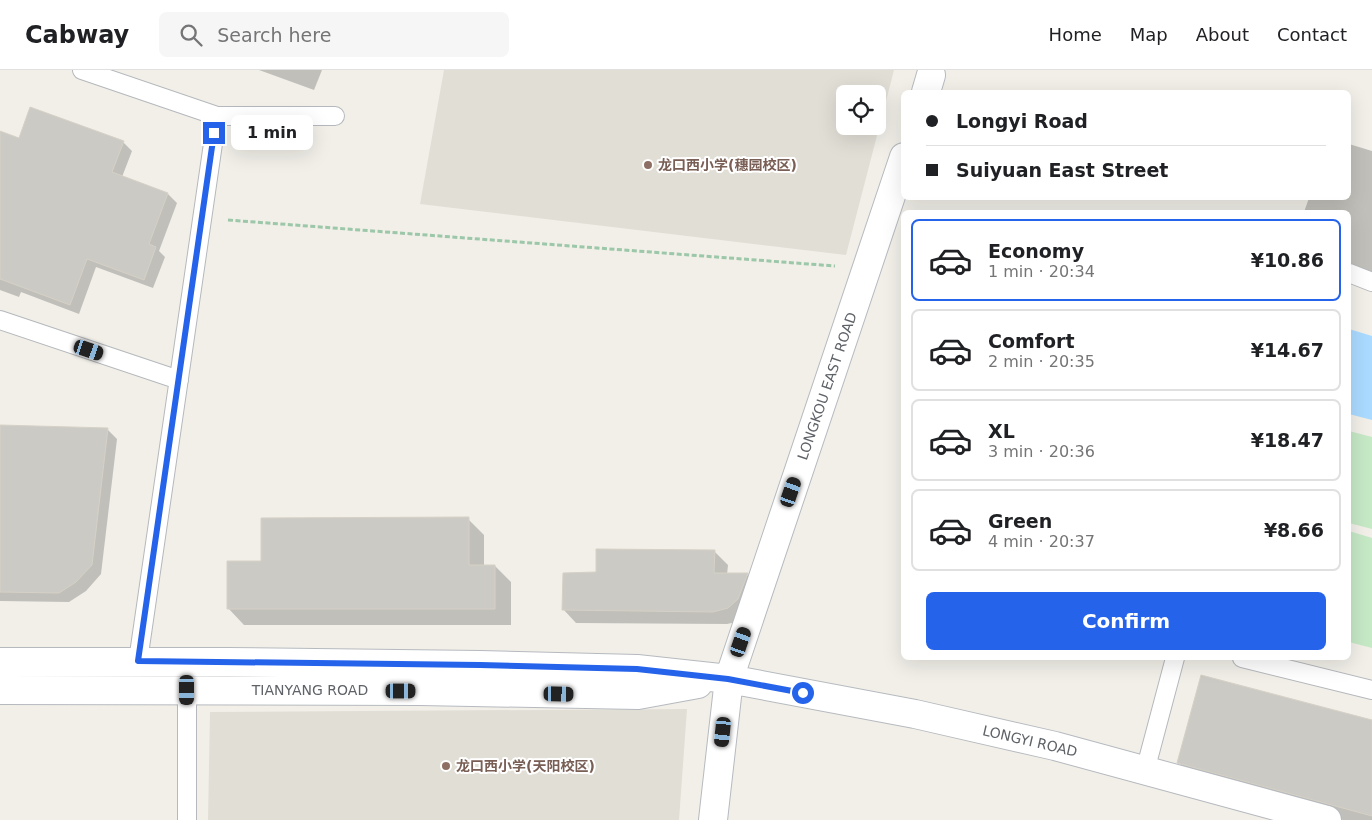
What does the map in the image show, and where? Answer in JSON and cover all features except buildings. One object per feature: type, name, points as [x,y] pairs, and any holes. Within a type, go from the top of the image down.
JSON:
[{"type":"street","name":"LONGKOU EAST ROAD","points":[[713,820],[728,679],[901,166]]},
{"type":"street","name":"TIANYANG ROAD","points":[[0,662],[138,661],[480,665],[637,669],[728,679]]},
{"type":"street","name":"TIANYANG ROAD","points":[[0,690],[420,691],[638,695],[728,679]]},
{"type":"street","name":"LONGYI ROAD","points":[[728,679],[915,714],[1055,746],[1327,820]]},
{"type":"lane","points":[[82,70],[217,116],[335,116]]},
{"type":"lane","points":[[138,661],[217,116]]},
{"type":"lane","points":[[1351,274],[1372,282]]},
{"type":"lane","points":[[0,320],[179,380]]},
{"type":"lane","points":[[1145,771],[1174,660]]},
{"type":"lane","points":[[1250,660],[1372,690]]},
{"type":"lane","points":[[187,690],[187,820]]},
{"type":"path","points":[[202,218],[866,268]]},
{"type":"shaded area","name":"龙口西小学(穗园校区)","points":[[444,70],[894,70],[886,101],[886,85],[836,85],[836,135],[877,135],[846,255],[420,204]]},
{"type":"shaded area","name":"龙口西小学(天阳校区)","points":[[687,709],[679,820],[208,820],[210,712]]},
{"type":"green space","points":[[1351,432],[1372,437],[1372,529],[1351,524]]},
{"type":"green space","points":[[1351,532],[1372,538],[1372,648],[1351,643]]},
{"type":"water","points":[[1351,330],[1372,336],[1372,420],[1351,415]]},
{"type":"place","name":"龙口西小学(穗园校区)","points":[[648,165]]},
{"type":"place","name":"龙口西小学(天阳校区)","points":[[446,766]]},
{"type":"route","points":[[214,133],[138,661],[637,669],[728,679],[803,693]]}]
